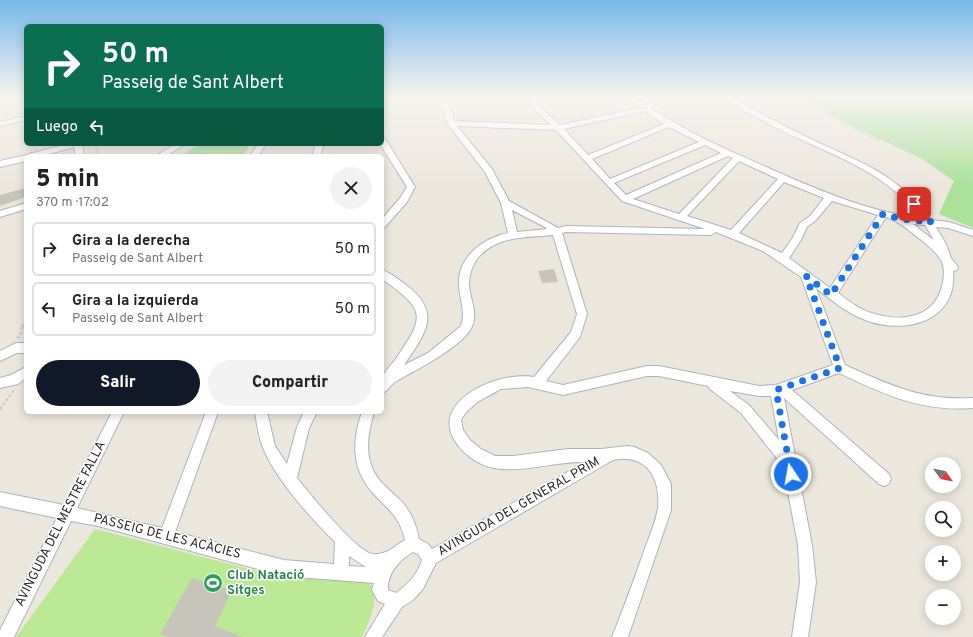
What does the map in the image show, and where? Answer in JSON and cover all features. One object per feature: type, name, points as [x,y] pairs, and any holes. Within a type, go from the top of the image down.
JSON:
[{"type":"street","points":[[454,127],[489,171],[506,203],[513,235]]},
{"type":"street","points":[[531,127],[558,128],[564,127]]},
{"type":"street","points":[[587,158],[664,127]]},
{"type":"street","points":[[676,127],[728,154],[830,197],[901,219],[955,226],[973,233]]},
{"type":"street","points":[[558,128],[625,199],[764,248],[783,259],[831,295],[856,311],[873,319],[910,322],[924,318],[940,307],[948,298],[954,286],[954,260],[944,239],[931,222],[906,195],[884,177],[867,167],[779,127]]},
{"type":"street","points":[[610,182],[706,142]]},
{"type":"street","points":[[384,143],[411,187],[404,200],[384,223]]},
{"type":"street","points":[[40,154],[70,146]]},
{"type":"street","points":[[164,154],[178,146]]},
{"type":"street","points":[[625,199],[728,154]]},
{"type":"street","points":[[0,164],[24,158]]},
{"type":"street","points":[[680,218],[738,158]]},
{"type":"street","points":[[385,384],[432,356],[465,329],[468,323],[469,312],[464,282],[466,272],[470,262],[487,243],[501,237],[557,232],[566,229],[727,234],[783,178]]},
{"type":"street","points":[[783,259],[796,240],[803,225],[813,218],[830,197]]},
{"type":"street","points":[[506,203],[548,225],[557,232],[582,314],[576,334],[537,383]]},
{"type":"street","points":[[0,214],[24,207]]},
{"type":"street","points":[[831,295],[883,214]]},
{"type":"street","points":[[901,219],[919,232],[953,267]]},
{"type":"street","points":[[384,275],[412,296],[419,306],[423,316],[421,325],[411,344],[385,384]]},
{"type":"street","points":[[806,276],[840,368]]},
{"type":"street","points":[[0,356],[21,348]]},
{"type":"street","points":[[620,637],[630,614],[660,526],[665,507],[664,484],[658,473],[647,459],[635,453],[624,451],[608,456],[570,455],[500,463],[487,460],[474,453],[464,443],[458,432],[455,420],[467,403],[486,390],[501,384],[518,381],[537,383],[556,390],[564,390],[647,371],[672,373],[753,390],[779,389],[840,368],[910,398],[923,402],[935,404],[973,403]]},
{"type":"street","points":[[2,384],[24,374]]},
{"type":"street","points":[[709,380],[745,409],[788,461]]},
{"type":"street","points":[[779,389],[788,461],[800,512],[805,545],[808,582],[800,637]]},
{"type":"street","points":[[779,389],[884,479]]},
{"type":"street","name":"AVINGUDA DEL MESTRE FALLA","points":[[5,637],[117,414]]},
{"type":"street","points":[[166,536],[211,414]]},
{"type":"street","points":[[262,414],[270,448],[290,479],[342,541],[366,560],[378,562],[394,558]]},
{"type":"street","points":[[290,479],[303,427],[311,414]]},
{"type":"street","points":[[367,414],[362,430],[360,448],[364,469],[374,483],[401,512],[406,521],[413,544],[422,549],[430,558],[428,567],[422,576],[409,593],[396,601],[372,637]]},
{"type":"street","name":"AVINGUDA DEL GENERAL PRIM","points":[[430,558],[608,456]]},
{"type":"street","name":"PASSEIG DE LES ACÀCIES","points":[[0,499],[67,512],[166,536],[284,568],[382,576]]},
{"type":"street","points":[[341,572],[342,541]]},
{"type":"street","points":[[396,601],[383,596],[380,590],[382,576],[387,566],[402,549],[413,544]]},
{"type":"path","points":[[851,127],[870,138],[923,150],[963,175],[970,188],[973,190]]},
{"type":"path","points":[[923,150],[920,144],[919,134],[924,129],[934,127]]},
{"type":"path","points":[[0,409],[24,374]]},
{"type":"green space","points":[[854,127],[973,127],[973,228],[939,214],[954,181],[922,159]]},
{"type":"green space","points":[[197,146],[249,146],[244,154],[183,154]]},
{"type":"green space","name":"Club Natació Sitges","points":[[95,529],[284,578],[367,581],[372,587],[374,593],[371,616],[362,637],[16,637]]},
{"type":"building","points":[[24,189],[24,198],[0,206],[0,195]]},
{"type":"building","points":[[554,269],[558,282],[542,283],[538,271]]},
{"type":"building","points":[[192,578],[232,590],[215,626],[243,637],[168,637],[160,634]]},
{"type":"place","name":"Club Natació Sitges","points":[[213,583]]},
{"type":"route","points":[[791,474],[776,390],[840,368],[806,276],[831,295],[883,214],[901,219],[931,222],[914,204]]}]
